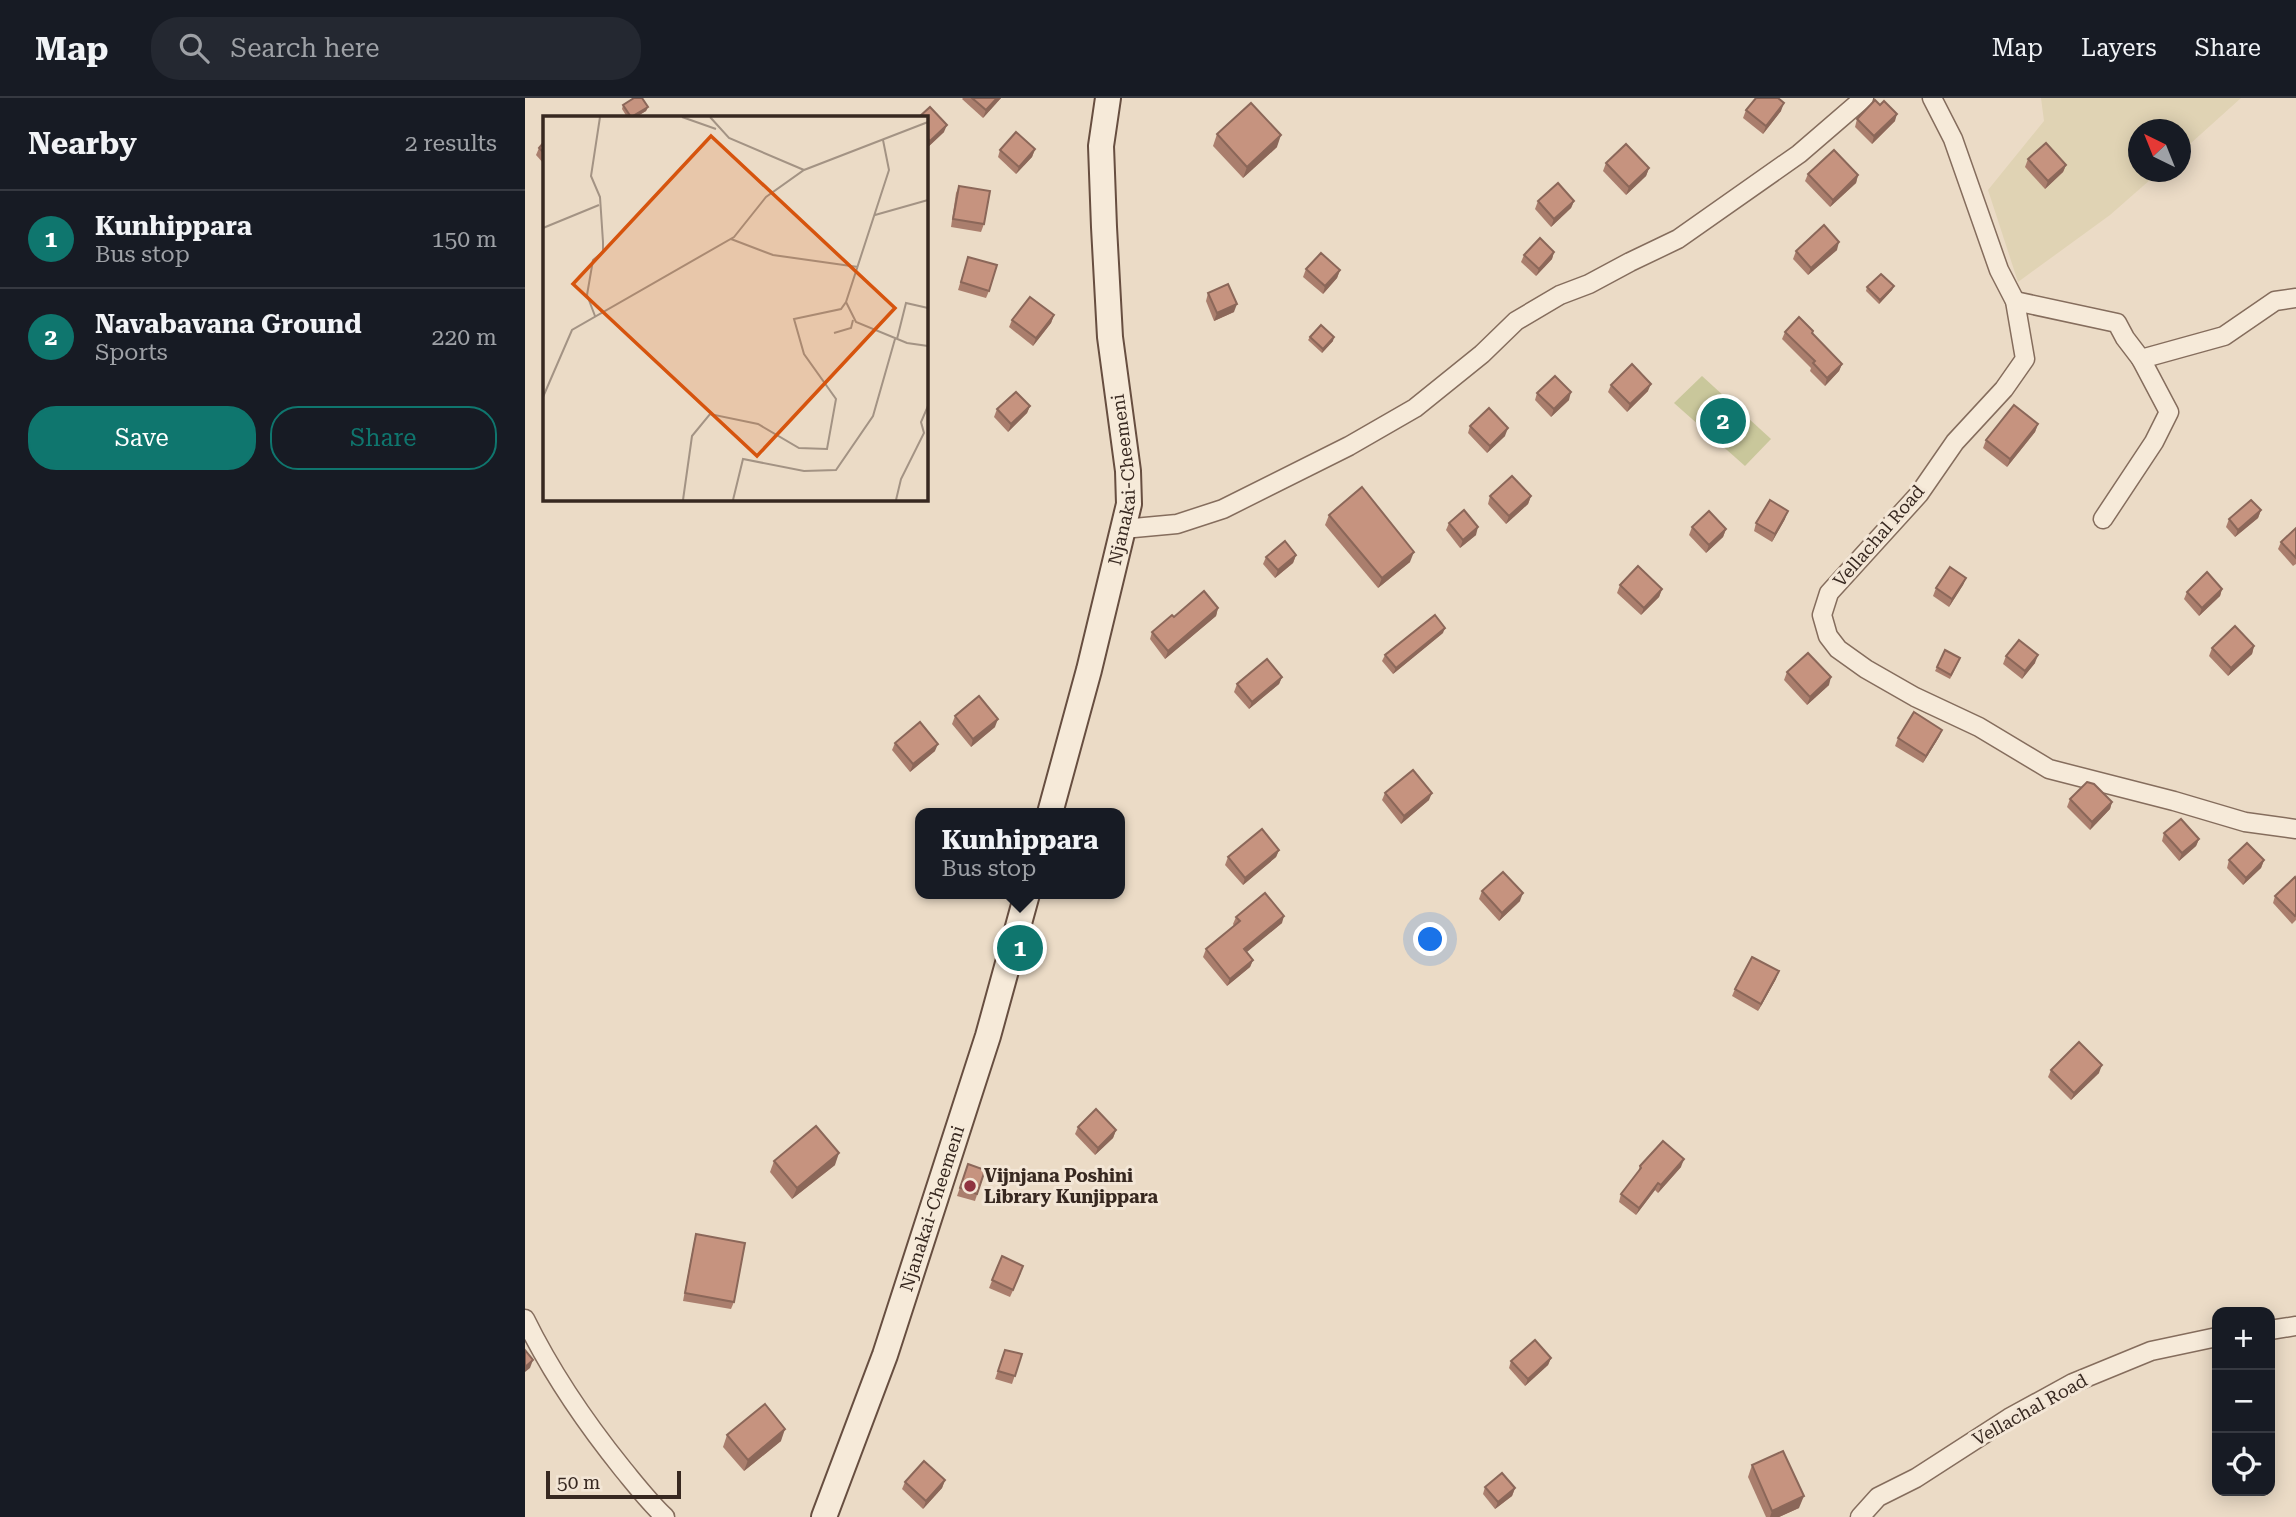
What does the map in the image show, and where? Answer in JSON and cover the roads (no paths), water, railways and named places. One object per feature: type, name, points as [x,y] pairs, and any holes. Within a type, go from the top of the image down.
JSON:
[{"type":"main road","name":"Njanakai-Cheemeni","points":[[1050,808],[1089,670],[1129,504],[1128,471],[1110,337],[1104,227],[1101,146],[1108,98]]},
{"type":"main road","name":"Njanakai-Cheemeni","points":[[824,1517],[893,1329],[988,1036],[1026,899]]},
{"type":"street","points":[[1123,529],[1177,523],[1223,509],[1349,446],[1415,408],[1482,354],[1516,321],[1560,295],[1589,284],[1678,239],[1799,154],[1864,98]]},
{"type":"street","name":"Vellachal Road","points":[[1931,98],[1953,139],[1999,270],[2015,301],[2025,359],[2004,389],[1955,442],[1919,494],[1829,593],[1822,615],[1828,636],[1838,649],[1866,669],[1915,697],[1979,727],[2049,769],[2245,822],[2296,829]]},
{"type":"street","points":[[2141,359],[2224,336],[2275,301],[2296,298]]},
{"type":"street","points":[[2015,301],[2117,323],[2141,359],[2169,412],[2154,442],[2103,519]]},
{"type":"street","points":[[525,1319],[544,1357],[600,1441],[650,1504],[665,1517]]},
{"type":"street","points":[[2275,1329],[2296,1326]]},
{"type":"street","name":"Vellachal Road","points":[[1860,1517],[1878,1497],[1916,1478],[2009,1418],[2073,1382],[2151,1351],[2212,1338]]},
{"type":"place","name":"Navabavana Ground","points":[[1723,421]]},
{"type":"place","name":"Kunhippara","points":[[1020,948]]},
{"type":"place","name":"Vijnjana Poshini Library Kunjippara","points":[[970,1186]]}]
